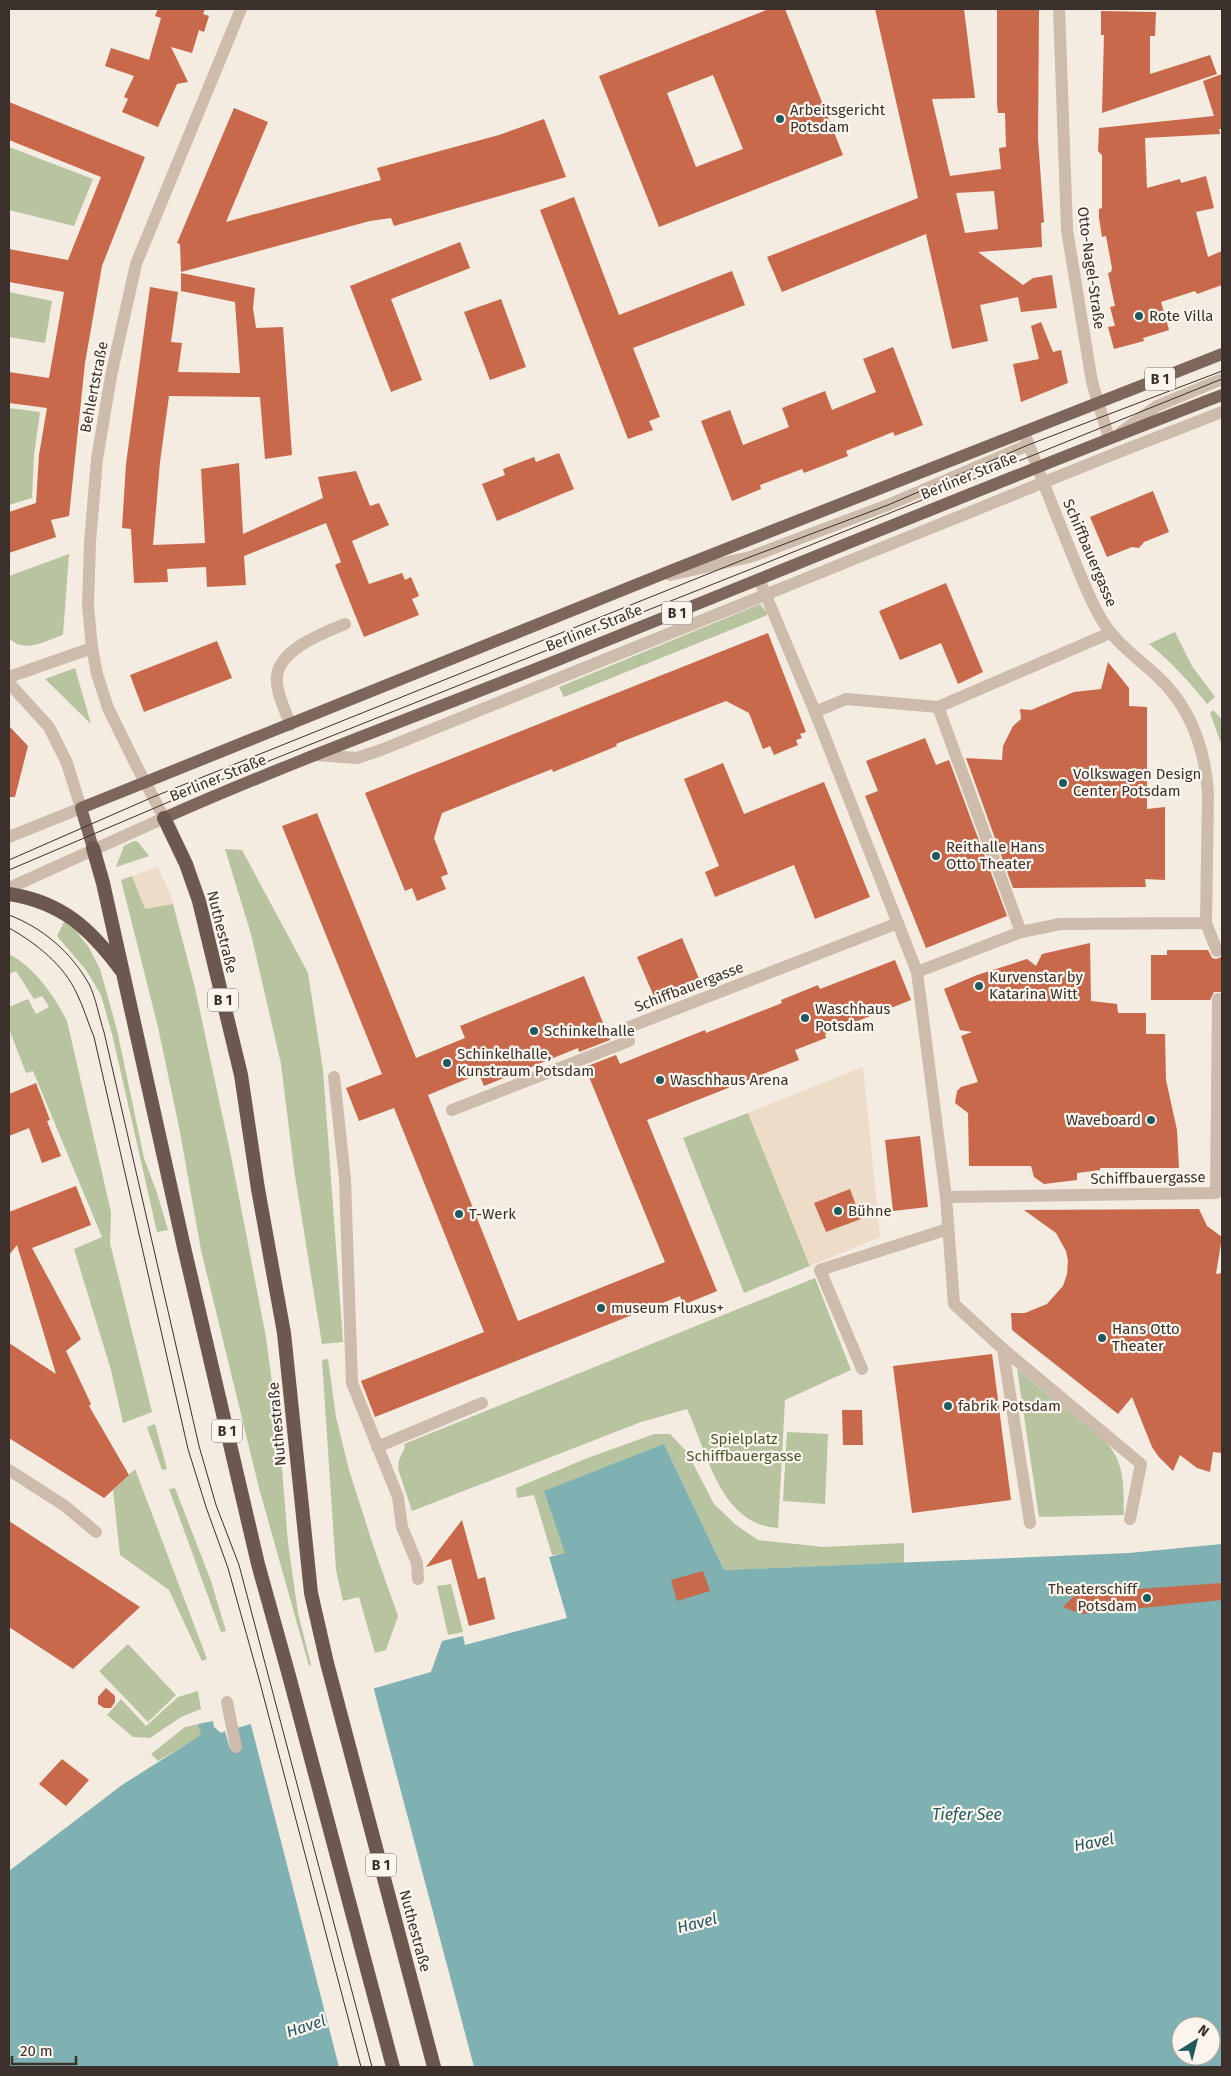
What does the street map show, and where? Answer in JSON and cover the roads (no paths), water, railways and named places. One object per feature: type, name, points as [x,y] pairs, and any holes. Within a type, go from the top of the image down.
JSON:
[{"type":"highway","name":"Nuthestraße","points":[[164,818],[186,864],[198,901],[241,1075],[258,1189],[284,1334],[311,1593],[327,1663],[434,2067]]},
{"type":"highway","name":"B 1","points":[[93,848],[124,974],[178,1225],[258,1564],[393,2067]]},
{"type":"highway","points":[[9,894],[26,896],[46,903],[83,925],[104,947],[124,974]]},
{"type":"main road","name":"Berliner Straße","points":[[81,808],[647,580],[1222,354]]},
{"type":"main road","name":"Berliner Straße","points":[[164,818],[315,755],[759,580],[1036,466],[1222,395]]},
{"type":"main road","name":"B 1","points":[[81,808],[93,848]]},
{"type":"street","name":"Behlertstraße","points":[[145,782],[108,708],[97,674],[92,648],[88,606],[97,459],[111,376],[136,264],[241,9]]},
{"type":"street","name":"Otto-Nagel-Straße","points":[[1059,9],[1067,230],[1092,382],[1097,403],[1113,437]]},
{"type":"street","points":[[1113,437],[1157,406],[1222,379]]},
{"type":"street","points":[[315,755],[357,758],[381,750],[1222,412]]},
{"type":"street","name":"Schiffbauergasse","points":[[1024,432],[1036,466],[1099,616],[1110,633],[1171,691],[1192,723],[1198,738],[1208,793],[1206,923],[1217,951]]},
{"type":"street","points":[[647,580],[750,557],[888,505],[1028,445]]},
{"type":"street","points":[[759,580],[815,712],[917,972],[946,1197],[954,1304],[1003,1349],[1141,1464],[1130,1519]]},
{"type":"street","points":[[290,725],[277,678],[279,667],[291,653],[312,638],[345,624]]},
{"type":"street","points":[[815,712],[846,699],[938,706],[1110,633]]},
{"type":"street","points":[[9,677],[92,648]]},
{"type":"street","points":[[9,683],[49,727],[67,763],[81,808]]},
{"type":"street","points":[[938,706],[1022,932]]},
{"type":"street","name":"Nuthestraße","points":[[145,782],[164,818]]},
{"type":"street","name":"Berliner Straße","points":[[9,837],[81,808]]},
{"type":"street","name":"Berliner Straße","points":[[9,888],[93,848],[164,818]]},
{"type":"street","name":"Schiffbauergasse","points":[[452,1110],[629,1041],[624,1029],[898,923]]},
{"type":"street","points":[[917,972],[1022,932],[1060,924],[1206,923]]},
{"type":"street","name":"Schiffbauergasse","points":[[946,1197],[1219,1196],[1218,999]]},
{"type":"street","points":[[334,1078],[345,1179],[352,1383],[398,1497],[402,1527],[417,1563],[418,1579]]},
{"type":"street","points":[[862,1369],[820,1270],[948,1229]]},
{"type":"street","points":[[1003,1349],[1030,1523]]},
{"type":"street","points":[[377,1447],[482,1403]]},
{"type":"street","points":[[9,1470],[65,1506],[96,1532]]},
{"type":"street","points":[[227,1702],[236,1747]]},
{"type":"water","name":"Tiefer See","points":[[664,1444],[724,1570],[1129,1553],[1222,1544],[1222,2067],[9,2067],[9,1871],[122,1785],[201,1735],[198,1724],[213,1721],[214,1727],[221,1733],[225,1731],[230,1749],[241,1746],[237,1728],[431,1672],[442,1641],[463,1636],[465,1645],[567,1618],[549,1557],[565,1553],[544,1491]]},
{"type":"tram line","points":[[9,860],[153,797],[750,557],[888,505],[1028,445],[1222,371]]},
{"type":"tram line","points":[[9,870],[211,784],[1222,379]]},
{"type":"tram line","points":[[9,915],[45,934],[55,942],[82,972],[94,995],[199,1446],[216,1505],[239,1565],[372,2067]]},
{"type":"tram line","points":[[9,928],[39,948],[65,974],[79,999],[94,1037],[188,1449],[228,1568],[361,2067]]},
{"type":"place","name":"Arbeitsgericht Potsdam","points":[[780,119]]},
{"type":"place","name":"Rote Villa","points":[[1139,316]]},
{"type":"place","name":"Volkswagen Design Center Potsdam","points":[[1063,783]]},
{"type":"place","name":"Reithalle Hans Otto Theater","points":[[936,856]]},
{"type":"place","name":"Kurvenstar by Katarina Witt","points":[[979,986]]},
{"type":"place","name":"Waschhaus Potsdam","points":[[805,1018]]},
{"type":"place","name":"Schinkelhalle","points":[[534,1031]]},
{"type":"place","name":"Schinkelhalle, Kunstraum Potsdam","points":[[447,1063]]},
{"type":"place","name":"Waschhaus Arena","points":[[660,1080]]},
{"type":"place","name":"Waveboard","points":[[1151,1120]]},
{"type":"place","name":"Bühne","points":[[838,1211]]},
{"type":"place","name":"T-Werk","points":[[459,1214]]},
{"type":"place","name":"museum Fluxus+","points":[[601,1308]]},
{"type":"place","name":"Hans Otto Theater","points":[[1102,1338]]},
{"type":"place","name":"fabrik Potsdam","points":[[948,1406]]},
{"type":"place","name":"Theaterschiff Potsdam","points":[[1147,1598]]},
{"type":"park label","name":"Spielplatz Schiffbauergasse","points":[[744,1448]]},
{"type":"water label","name":"Havel","points":[[1094,1842]]},
{"type":"water label","name":"Havel","points":[[697,1923]]},
{"type":"water label","name":"Havel","points":[[306,2026]]}]
